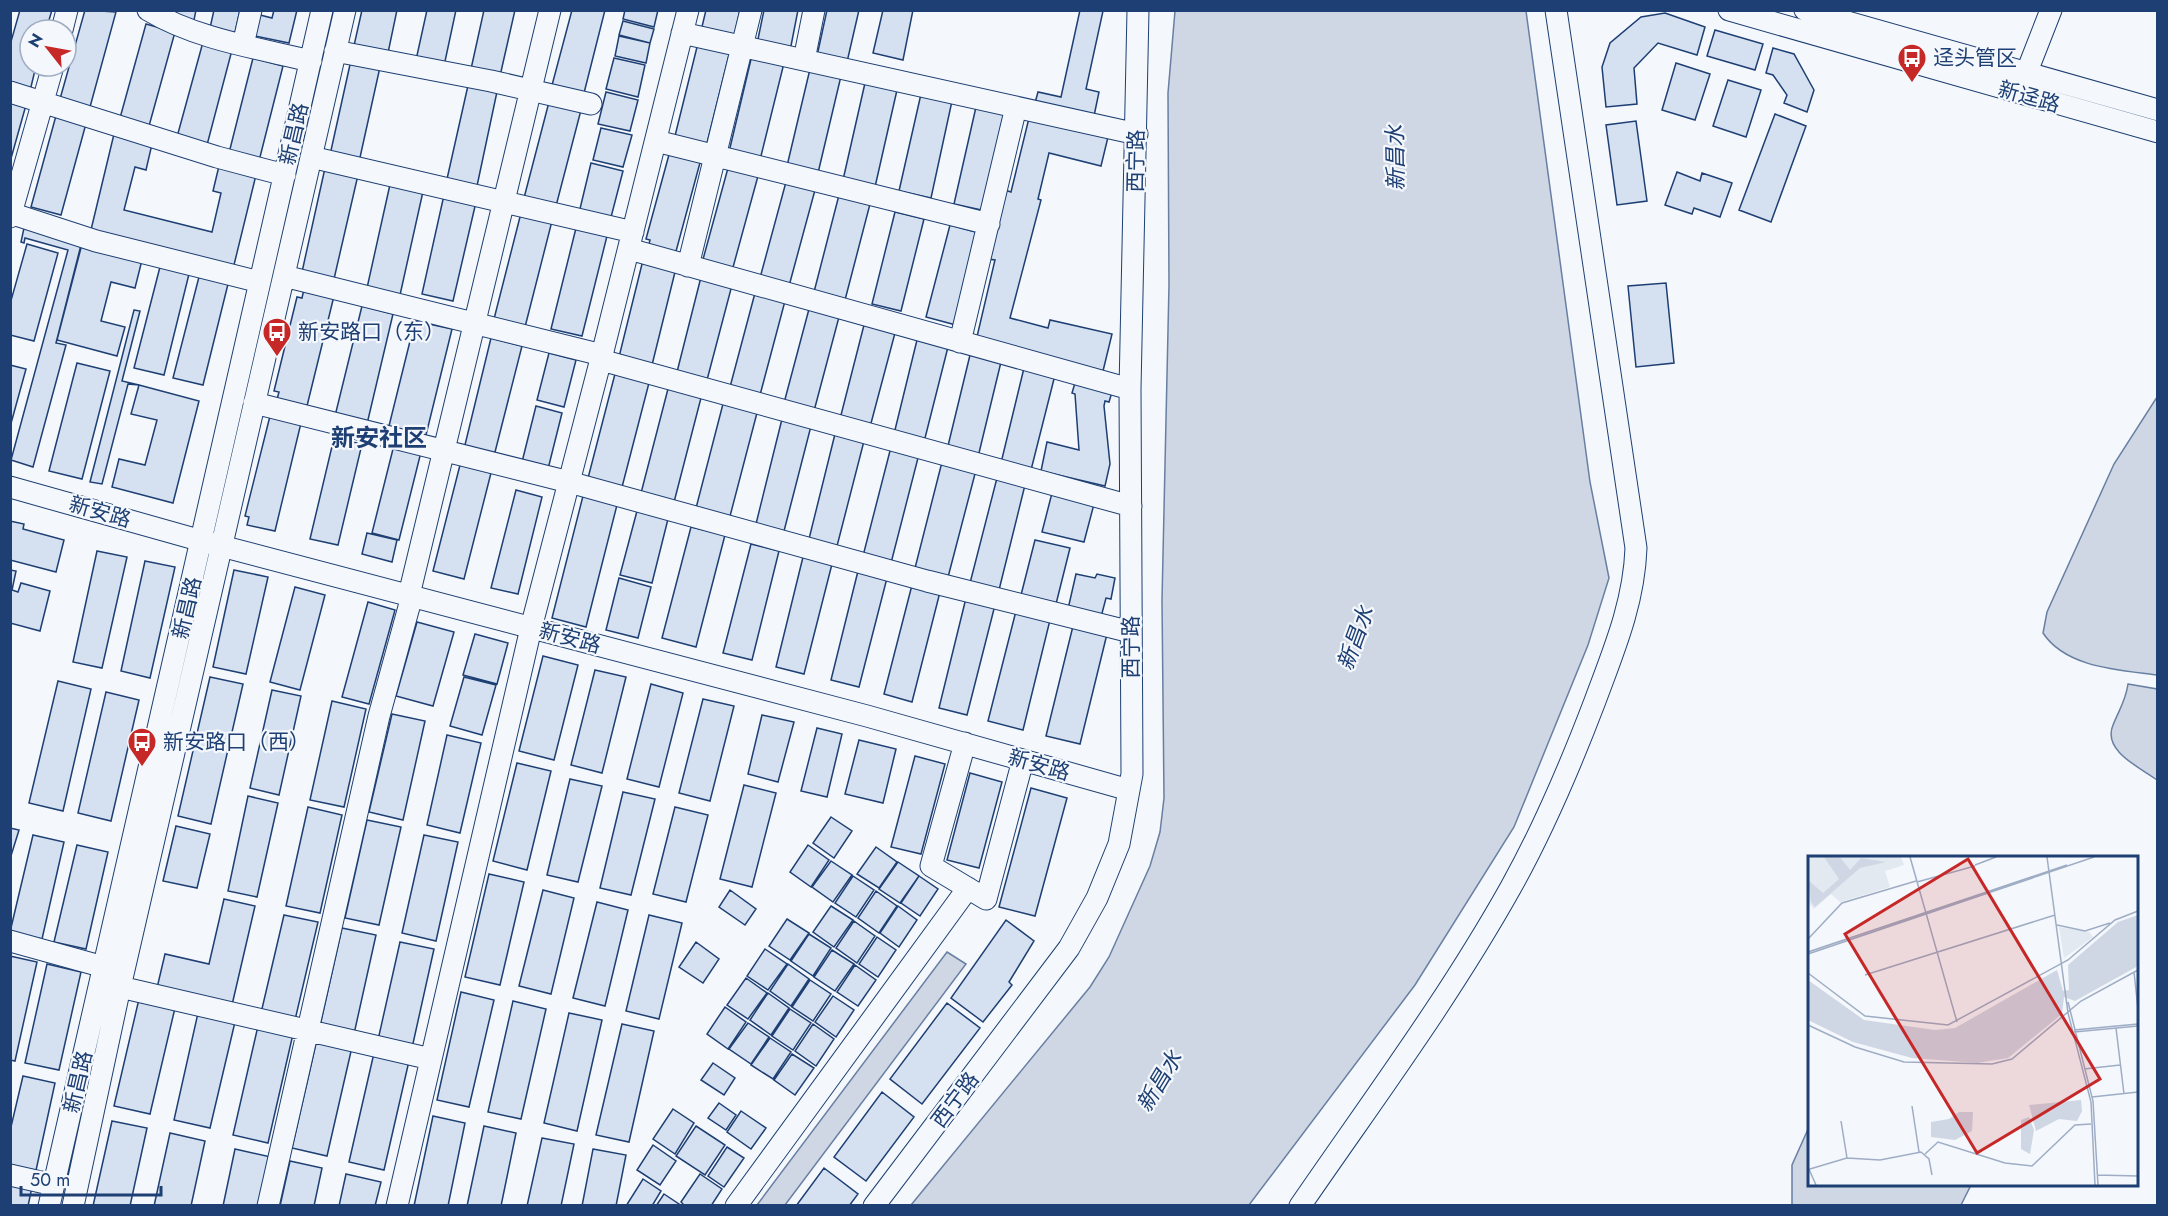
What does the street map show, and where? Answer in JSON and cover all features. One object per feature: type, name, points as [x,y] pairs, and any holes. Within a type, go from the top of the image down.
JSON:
[{"type":"street","points":[[243,45],[251,10]]},
{"type":"street","name":"新昌路","points":[[73,1206],[212,543],[260,282],[322,10]]},
{"type":"street","name":"新昌路","points":[[49,1206],[104,967],[212,543],[254,403],[345,10]]},
{"type":"street","points":[[268,1206],[379,717],[550,10]]},
{"type":"street","points":[[398,1206],[531,628],[602,358],[688,10]]},
{"type":"street","points":[[688,266],[751,10]]},
{"type":"street","points":[[804,60],[814,10]]},
{"type":"street","name":"西宁路","points":[[874,1206],[1069,948],[1109,871],[1119,844],[1132,774],[1130,389],[1138,10]]},
{"type":"street","points":[[1300,1206],[1403,1056],[1511,887],[1582,735],[1625,620],[1632,590],[1636,548],[1556,10]]},
{"type":"street","name":"新迳路","points":[[1729,10],[2157,132]]},
{"type":"street","name":"新迳路","points":[[1804,10],[2157,110]]},
{"type":"street","points":[[2026,74],[2051,10]]},
{"type":"street","points":[[156,13],[243,45],[311,61]]},
{"type":"street","points":[[682,33],[1137,134]]},
{"type":"street","points":[[335,51],[591,104]]},
{"type":"street","points":[[50,78],[11,214],[96,241],[260,282]]},
{"type":"street","points":[[10,92],[217,157],[285,175]]},
{"type":"street","points":[[960,342],[1017,107]]},
{"type":"street","points":[[656,141],[989,224]]},
{"type":"street","points":[[311,157],[504,201],[631,241],[688,266],[1130,389]]},
{"type":"street","points":[[284,276],[474,323],[1131,506]]},
{"type":"street","points":[[254,403],[569,482],[915,578],[1131,632]]},
{"type":"street","name":"新安路","points":[[10,487],[1129,789]]},
{"type":"street","points":[[965,743],[931,866],[986,899],[1023,760]]},
{"type":"street","points":[[736,1206],[968,888]]},
{"type":"street","points":[[10,941],[104,967]]},
{"type":"street","points":[[120,987],[431,1059]]},
{"type":"street","points":[[10,1175],[54,1185]]},
{"type":"water","name":"新昌水","points":[[1175,11],[1526,11],[1590,482],[1609,578],[1588,645],[1514,827],[1415,985],[1249,1205],[911,1205],[1090,987],[1109,957],[1150,866],[1160,832],[1164,798],[1162,600],[1169,285],[1168,93]]},
{"type":"water","points":[[2157,397],[2157,675],[2111,669],[2079,660],[2053,645],[2043,633],[2047,612],[2114,464]]},
{"type":"water","points":[[2128,684],[2157,689],[2157,780],[2125,758],[2113,743],[2111,734],[2113,725]]},
{"type":"water","points":[[947,952],[966,964],[785,1205],[757,1205]]},
{"type":"water","points":[[1808,1129],[1808,1186],[1970,1186],[1961,1205],[1792,1205],[1792,1165]]},
{"type":"building","points":[[20,10],[52,10],[50,18],[18,18],[18,78],[33,78],[30,91],[10,85],[10,45]]},
{"type":"building","points":[[85,10],[116,12],[90,107],[60,99],[66,78],[78,78],[78,35]]},
{"type":"building","points":[[170,10],[196,10],[194,20],[169,14]]},
{"type":"building","points":[[214,10],[240,10],[235,33],[210,28]]},
{"type":"building","points":[[274,10],[297,10],[289,43],[255,36],[260,15],[272,18]]},
{"type":"building","points":[[362,10],[397,10],[388,53],[353,50]]},
{"type":"building","points":[[427,10],[456,10],[444,66],[416,60]]},
{"type":"building","points":[[484,10],[515,10],[500,76],[471,69]]},
{"type":"building","points":[[572,10],[605,10],[583,97],[551,89]]},
{"type":"building","points":[[625,10],[658,10],[654,27],[623,19]]},
{"type":"building","points":[[706,10],[740,10],[734,38],[701,31]]},
{"type":"building","points":[[764,10],[798,10],[790,51],[757,44]]},
{"type":"building","points":[[827,10],[859,10],[847,62],[817,56]]},
{"type":"building","points":[[883,10],[913,10],[903,60],[873,53]]},
{"type":"building","points":[[1080,10],[1103,11],[1086,89],[1099,92],[1094,116],[1035,103],[1038,92],[1061,97]]},
{"type":"building","points":[[1665,13],[1705,27],[1697,55],[1658,43],[1634,68],[1637,104],[1606,107],[1602,67],[1610,43],[1641,17]]},
{"type":"building","points":[[623,21],[654,29],[650,43],[619,35]]},
{"type":"building","points":[[146,24],[175,32],[149,126],[120,118]]},
{"type":"building","points":[[1715,30],[1763,44],[1755,70],[1707,56]]},
{"type":"building","points":[[619,36],[650,43],[646,63],[615,56]]},
{"type":"building","points":[[203,42],[232,50],[207,145],[177,137]]},
{"type":"building","points":[[698,43],[730,51],[706,147],[674,140]]},
{"type":"building","points":[[1773,48],[1794,54],[1814,90],[1807,112],[1784,103],[1787,95],[1773,75],[1766,73]]},
{"type":"building","points":[[752,55],[784,63],[760,160],[729,152]]},
{"type":"building","points":[[253,58],[283,66],[259,161],[229,153]]},
{"type":"building","points":[[614,58],[645,65],[638,97],[606,89]]},
{"type":"building","points":[[351,60],[380,67],[359,162],[330,155]]},
{"type":"building","points":[[1676,63],[1710,74],[1695,120],[1662,110]]},
{"type":"building","points":[[810,69],[841,76],[818,173],[787,166]]},
{"type":"building","points":[[1728,80],[1761,90],[1746,137],[1713,126]]},
{"type":"building","points":[[469,81],[498,87],[477,186],[447,179]]},
{"type":"building","points":[[865,83],[897,90],[875,187],[843,180]]},
{"type":"building","points":[[606,92],[638,100],[630,131],[598,124]]},
{"type":"building","points":[[921,94],[952,101],[931,198],[899,191]]},
{"type":"building","points":[[10,101],[26,105],[10,162]]},
{"type":"building","points":[[549,102],[581,110],[556,206],[524,198]]},
{"type":"building","points":[[976,107],[1007,114],[986,211],[954,204]]},
{"type":"building","points":[[57,112],[87,120],[61,215],[31,207]]},
{"type":"building","points":[[1775,114],[1806,126],[1771,222],[1739,210]]},
{"type":"building","points":[[1029,118],[1108,137],[1101,166],[1049,153],[1038,199],[1041,200],[1010,318],[1048,328],[1050,320],[1112,334],[1103,371],[976,341],[995,260],[988,259],[1005,190],[1011,192]]},
{"type":"building","points":[[1636,121],[1647,201],[1617,205],[1606,125]]},
{"type":"building","points":[[601,128],[632,135],[623,167],[593,160]]},
{"type":"building","points":[[114,134],[152,144],[146,170],[135,167],[124,210],[212,232],[221,193],[213,191],[219,166],[256,175],[233,269],[90,234]]},
{"type":"building","points":[[670,151],[701,159],[675,255],[648,248],[650,240],[646,239]]},
{"type":"building","points":[[591,163],[623,171],[610,221],[579,213]]},
{"type":"building","points":[[325,168],[358,175],[334,279],[302,272]]},
{"type":"building","points":[[728,168],[758,176],[732,271],[702,263]]},
{"type":"building","points":[[1677,172],[1700,181],[1702,173],[1732,183],[1720,217],[1694,208],[1692,214],[1665,205]]},
{"type":"building","points":[[391,180],[424,187],[400,295],[367,288]]},
{"type":"building","points":[[786,182],[815,190],[789,286],[760,278]]},
{"type":"building","points":[[444,195],[476,202],[453,301],[422,294]]},
{"type":"building","points":[[839,195],[870,204],[845,300],[814,292]]},
{"type":"building","points":[[895,212],[924,219],[901,311],[872,304]]},
{"type":"building","points":[[521,213],[552,221],[525,327],[494,319]]},
{"type":"building","points":[[577,224],[608,232],[582,336],[551,329]]},
{"type":"building","points":[[950,225],[979,233],[956,325],[926,317]]},
{"type":"building","points":[[24,228],[81,245],[56,343],[66,345],[33,467],[11,460],[68,250],[25,238],[24,243],[21,242]]},
{"type":"building","points":[[27,244],[58,253],[34,341],[10,335],[10,304]]},
{"type":"building","points":[[82,244],[142,260],[135,288],[111,282],[101,321],[125,327],[117,356],[57,340]]},
{"type":"building","points":[[643,260],[676,268],[652,365],[619,357]]},
{"type":"building","points":[[161,263],[190,270],[164,375],[134,368]]},
{"type":"building","points":[[200,273],[229,280],[203,385],[173,378]]},
{"type":"building","points":[[701,277],[732,285],[707,380],[677,372]]},
{"type":"building","points":[[1666,283],[1674,363],[1636,367],[1628,286]]},
{"type":"building","points":[[304,289],[334,296],[306,410],[276,403],[279,392],[274,391],[297,297],[302,298]]},
{"type":"building","points":[[755,293],[785,301],[760,395],[730,387]]},
{"type":"building","points":[[362,306],[393,314],[367,424],[335,416]]},
{"type":"building","points":[[809,309],[839,317],[814,411],[784,403]]},
{"type":"building","points":[[134,310],[140,311],[122,381],[139,385],[128,384],[102,484],[90,482]]},
{"type":"building","points":[[415,321],[452,329],[425,439],[388,430]]},
{"type":"building","points":[[864,325],[895,333],[870,427],[840,419]]},
{"type":"building","points":[[491,338],[522,346],[494,456],[464,449]]},
{"type":"building","points":[[917,340],[948,347],[924,442],[894,434]]},
{"type":"building","points":[[549,353],[576,360],[564,407],[537,400]]},
{"type":"building","points":[[970,355],[1001,362],[978,457],[947,450]]},
{"type":"building","points":[[77,363],[110,371],[82,479],[49,471]]},
{"type":"building","points":[[10,365],[26,369],[10,427]]},
{"type":"building","points":[[1024,368],[1055,375],[1031,470],[1001,463]]},
{"type":"building","points":[[616,370],[650,379],[621,491],[587,482]]},
{"type":"building","points":[[1075,383],[1112,392],[1109,402],[1105,401],[1104,406],[1110,464],[1105,486],[1041,471],[1047,442],[1079,450],[1075,394],[1072,393]]},
{"type":"building","points":[[139,385],[199,401],[173,503],[112,487],[119,459],[145,465],[157,420],[131,414]]},
{"type":"building","points":[[669,385],[702,394],[673,506],[640,497]]},
{"type":"building","points":[[724,400],[758,409],[729,520],[695,512]]},
{"type":"building","points":[[536,406],[562,413],[548,469],[522,462]]},
{"type":"building","points":[[270,416],[301,423],[275,531],[247,525],[249,517],[245,516]]},
{"type":"building","points":[[782,419],[811,426],[783,535],[755,528]]},
{"type":"building","points":[[835,434],[864,441],[836,550],[808,543]]},
{"type":"building","points":[[334,438],[362,444],[338,545],[310,539]]},
{"type":"building","points":[[394,445],[421,452],[399,540],[372,533]]},
{"type":"building","points":[[891,447],[919,454],[891,563],[863,556]]},
{"type":"building","points":[[942,462],[976,470],[947,581],[914,572]]},
{"type":"building","points":[[460,465],[491,473],[464,579],[433,571]]},
{"type":"building","points":[[997,478],[1025,485],[998,594],[969,587]]},
{"type":"building","points":[[516,490],[542,497],[518,594],[491,588]]},
{"type":"building","points":[[584,492],[618,501],[586,627],[552,618]]},
{"type":"building","points":[[1052,493],[1094,504],[1084,542],[1042,532]]},
{"type":"building","points":[[637,511],[668,519],[652,583],[620,575]]},
{"type":"building","points":[[10,521],[24,524],[23,529],[64,540],[56,572],[10,560]]},
{"type":"building","points":[[691,527],[725,535],[696,647],[662,638]]},
{"type":"building","points":[[367,533],[397,540],[392,562],[362,554]]},
{"type":"building","points":[[1035,540],[1070,548],[1055,608],[1020,599]]},
{"type":"building","points":[[751,544],[779,551],[752,660],[723,653]]},
{"type":"building","points":[[97,551],[127,557],[102,668],[73,662]]},
{"type":"building","points":[[803,557],[832,564],[804,674],[776,667]]},
{"type":"building","points":[[145,561],[175,567],[150,678],[121,671]]},
{"type":"building","points":[[10,570],[16,571],[12,590],[18,592],[21,583],[50,591],[40,631],[10,623]]},
{"type":"building","points":[[234,570],[268,577],[246,674],[213,667]]},
{"type":"building","points":[[858,571],[887,578],[859,687],[831,680]]},
{"type":"building","points":[[1076,574],[1095,578],[1097,574],[1115,578],[1111,599],[1106,598],[1101,617],[1068,609]]},
{"type":"building","points":[[619,578],[651,587],[638,638],[606,630]]},
{"type":"building","points":[[912,585],[940,592],[912,702],[884,694]]},
{"type":"building","points":[[295,587],[325,595],[300,690],[270,682]]},
{"type":"building","points":[[966,598],[995,605],[967,715],[939,708]]},
{"type":"building","points":[[368,602],[395,610],[369,704],[342,697]]},
{"type":"building","points":[[1016,611],[1050,620],[1023,730],[988,721]]},
{"type":"building","points":[[417,622],[454,632],[433,706],[396,696]]},
{"type":"building","points":[[1073,626],[1107,634],[1080,744],[1046,736]]},
{"type":"building","points":[[475,634],[508,643],[497,684],[463,675]]},
{"type":"building","points":[[543,656],[578,665],[554,760],[519,751]]},
{"type":"building","points":[[595,670],[626,677],[602,773],[571,765]]},
{"type":"building","points":[[210,677],[243,684],[211,824],[178,816]]},
{"type":"building","points":[[464,677],[496,685],[482,735],[450,726]]},
{"type":"building","points":[[58,681],[91,689],[63,811],[29,803]]},
{"type":"building","points":[[651,684],[683,693],[659,787],[627,779]]},
{"type":"building","points":[[272,690],[301,696],[279,795],[250,788]]},
{"type":"building","points":[[106,692],[139,700],[111,821],[78,813]]},
{"type":"building","points":[[703,699],[734,706],[710,801],[679,793]]},
{"type":"building","points":[[332,701],[366,709],[344,807],[310,800]]},
{"type":"building","points":[[392,714],[425,721],[403,820],[369,812]]},
{"type":"building","points":[[762,715],[794,722],[778,782],[748,774]]},
{"type":"building","points":[[817,728],[842,734],[827,797],[801,791]]},
{"type":"building","points":[[447,735],[481,743],[460,833],[427,825]]},
{"type":"building","points":[[859,740],[896,749],[883,803],[845,794]]},
{"type":"building","points":[[915,756],[945,764],[921,854],[891,847]]},
{"type":"building","points":[[517,763],[551,771],[527,870],[493,861]]},
{"type":"building","points":[[970,773],[1002,782],[979,868],[947,860]]},
{"type":"building","points":[[570,779],[602,786],[578,882],[547,875]]},
{"type":"building","points":[[744,785],[776,793],[752,887],[720,879]]},
{"type":"building","points":[[1031,788],[1067,798],[1035,916],[999,907]]},
{"type":"building","points":[[623,792],[655,799],[631,895],[600,888]]},
{"type":"building","points":[[248,796],[278,803],[257,897],[228,891]]},
{"type":"building","points":[[308,807],[342,815],[320,913],[286,906]]},
{"type":"building","points":[[675,807],[708,815],[686,902],[653,894]]},
{"type":"building","points":[[831,817],[852,831],[834,858],[813,843]]},
{"type":"building","points":[[367,820],[401,827],[379,925],[345,918]]},
{"type":"building","points":[[176,826],[210,834],[197,888],[163,881]]},
{"type":"building","points":[[10,828],[19,830],[10,859]]},
{"type":"building","points":[[33,835],[64,842],[42,939],[10,932]]},
{"type":"building","points":[[424,835],[458,842],[436,941],[402,933]]},
{"type":"building","points":[[77,845],[108,852],[86,949],[54,942]]},
{"type":"building","points":[[808,845],[829,860],[811,887],[790,872]]},
{"type":"building","points":[[876,847],[897,862],[879,888],[857,874]]},
{"type":"building","points":[[831,861],[852,875],[833,902],[812,887]]},
{"type":"building","points":[[898,862],[919,876],[900,903],[879,889]]},
{"type":"building","points":[[489,874],[524,882],[500,985],[465,977]]},
{"type":"building","points":[[853,876],[874,890],[856,917],[835,903]]},
{"type":"building","points":[[919,876],[938,889],[920,916],[901,903]]},
{"type":"building","points":[[543,890],[574,898],[551,994],[519,986]]},
{"type":"building","points":[[730,890],[756,909],[745,925],[719,907]]},
{"type":"building","points":[[876,891],[897,906],[879,933],[858,918]]},
{"type":"building","points":[[224,899],[255,906],[232,1005],[157,988],[165,954],[209,964]]},
{"type":"building","points":[[597,902],[628,910],[605,1006],[573,998]]},
{"type":"building","points":[[831,906],[853,920],[834,947],[813,932]]},
{"type":"building","points":[[898,906],[917,920],[899,947],[880,933]]},
{"type":"building","points":[[284,915],[318,922],[295,1020],[261,1013]]},
{"type":"building","points":[[649,915],[682,923],[659,1019],[626,1011]]},
{"type":"building","points":[[787,919],[809,933],[790,960],[769,946]]},
{"type":"building","points":[[1006,920],[1034,941],[1009,982],[1012,985],[983,1022],[951,998]]},
{"type":"building","points":[[854,921],[875,936],[857,963],[836,948]]},
{"type":"building","points":[[342,928],[376,935],[354,1034],[320,1026]]},
{"type":"building","points":[[809,934],[831,948],[813,976],[791,961]]},
{"type":"building","points":[[877,937],[896,950],[878,977],[859,964]]},
{"type":"building","points":[[400,942],[434,949],[412,1048],[378,1040]]},
{"type":"building","points":[[696,942],[719,959],[703,983],[679,967]]},
{"type":"building","points":[[765,949],[787,964],[768,990],[747,976]]},
{"type":"building","points":[[832,950],[854,964],[835,991],[814,977]]},
{"type":"building","points":[[10,956],[37,962],[15,1061],[10,1060]]},
{"type":"building","points":[[47,964],[81,972],[59,1070],[25,1063]]},
{"type":"building","points":[[788,964],[809,979],[791,1006],[770,991]]},
{"type":"building","points":[[855,965],[876,980],[858,1006],[837,992]]},
{"type":"building","points":[[746,978],[767,993],[748,1019],[727,1005]]},
{"type":"building","points":[[810,980],[831,994],[813,1021],[792,1007]]},
{"type":"building","points":[[461,992],[494,1000],[469,1107],[437,1100]]},
{"type":"building","points":[[768,993],[789,1008],[771,1035],[750,1020]]},
{"type":"building","points":[[833,996],[854,1010],[836,1037],[815,1022]]},
{"type":"building","points":[[139,999],[175,1008],[150,1114],[114,1106]]},
{"type":"building","points":[[513,1001],[546,1009],[521,1119],[488,1112]]},
{"type":"building","points":[[947,1003],[980,1028],[922,1104],[890,1079]]},
{"type":"building","points":[[725,1007],[746,1022],[728,1049],[707,1034]]},
{"type":"building","points":[[790,1009],[811,1023],[793,1050],[772,1036]]},
{"type":"building","points":[[198,1013],[235,1022],[210,1128],[174,1120]]},
{"type":"building","points":[[569,1013],[602,1020],[577,1131],[544,1123]]},
{"type":"building","points":[[748,1023],[769,1037],[751,1064],[729,1049]]},
{"type":"building","points":[[622,1024],[654,1031],[629,1142],[596,1135]]},
{"type":"building","points":[[813,1024],[834,1039],[816,1066],[795,1051]]},
{"type":"building","points":[[258,1026],[293,1034],[268,1143],[233,1135]]},
{"type":"building","points":[[770,1038],[791,1052],[773,1079],[751,1065]]},
{"type":"building","points":[[317,1039],[352,1047],[327,1156],[292,1148]]},
{"type":"building","points":[[374,1053],[409,1061],[384,1170],[349,1162]]},
{"type":"building","points":[[792,1054],[814,1068],[795,1095],[774,1080]]},
{"type":"building","points":[[713,1063],[735,1078],[724,1095],[701,1080]]},
{"type":"building","points":[[23,1076],[55,1083],[35,1175],[10,1169],[10,1131]]},
{"type":"building","points":[[882,1092],[914,1117],[866,1181],[834,1157]]},
{"type":"building","points":[[719,1103],[736,1115],[726,1130],[708,1118]]},
{"type":"building","points":[[673,1109],[694,1123],[675,1154],[653,1139]]},
{"type":"building","points":[[741,1111],[766,1128],[751,1149],[727,1132]]},
{"type":"building","points":[[433,1116],[465,1123],[448,1206],[414,1206]]},
{"type":"building","points":[[112,1121],[147,1128],[130,1206],[93,1206]]},
{"type":"building","points":[[484,1126],[516,1133],[501,1206],[467,1206]]},
{"type":"building","points":[[696,1126],[725,1145],[705,1175],[676,1156]]},
{"type":"building","points":[[170,1133],[205,1141],[191,1206],[154,1206]]},
{"type":"building","points":[[542,1138],[574,1144],[561,1206],[527,1206]]},
{"type":"building","points":[[653,1145],[676,1161],[660,1185],[637,1170]]},
{"type":"building","points":[[727,1147],[744,1158],[724,1187],[708,1176]]},
{"type":"building","points":[[235,1149],[271,1157],[260,1206],[223,1206]]},
{"type":"building","points":[[593,1149],[626,1155],[616,1206],[582,1206]]},
{"type":"building","points":[[290,1161],[322,1168],[314,1206],[280,1206]]},
{"type":"building","points":[[824,1168],[858,1194],[849,1206],[796,1206]]},
{"type":"building","points":[[346,1174],[381,1182],[375,1206],[339,1206]]},
{"type":"building","points":[[700,1174],[722,1189],[711,1206],[685,1206],[681,1202]]},
{"type":"building","points":[[643,1179],[661,1191],[652,1206],[626,1206]]},
{"type":"building","points":[[10,1182],[32,1187],[28,1206],[10,1206]]},
{"type":"building","points":[[664,1194],[682,1206],[656,1206]]},
{"type":"place","name":"迳头管区","points":[[1912,84]]},
{"type":"place","name":"新安路口（东）","points":[[277,358]]},
{"type":"place","name":"新安路口（西）","points":[[142,768]]},
{"type":"district","name":"新安社区","points":[[379,437]]}]
